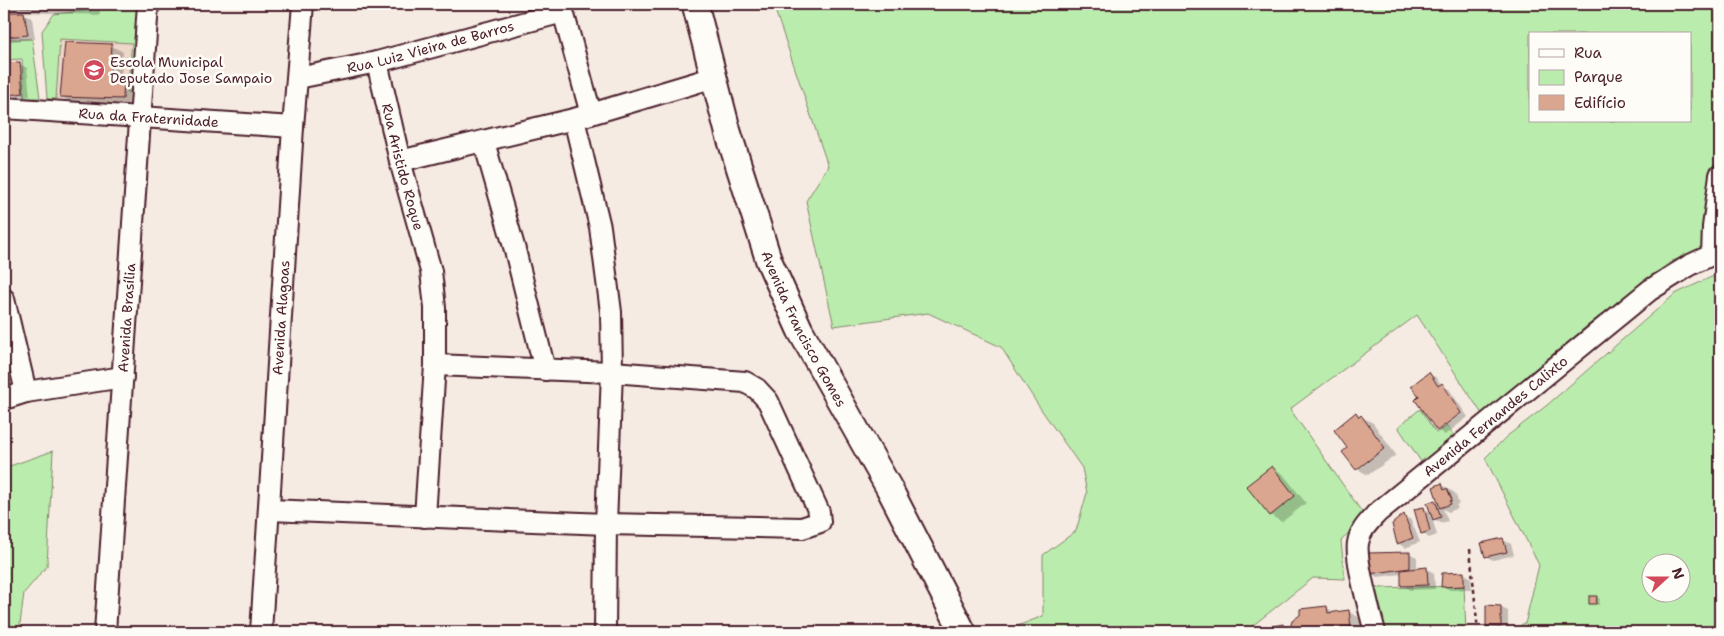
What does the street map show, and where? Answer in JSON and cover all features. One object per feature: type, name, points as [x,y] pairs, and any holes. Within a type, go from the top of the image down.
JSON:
[{"type":"main road","name":"Avenida Francisco Gomes","points":[[695,4],[728,132],[769,261],[800,330],[889,488],[963,632]]},
{"type":"street","name":"Avenida Brasília","points":[[105,632],[148,4]]},
{"type":"street","name":"Avenida Alagoas","points":[[260,632],[293,127],[303,4]]},
{"type":"street","name":"Rua Luiz Vieira de Barros","points":[[298,78],[377,62],[562,8]]},
{"type":"street","points":[[562,8],[583,117],[611,312],[612,372],[606,524],[605,632]]},
{"type":"street","name":"Rua Aristido Roque","points":[[377,62],[400,161],[431,271],[435,308],[435,365],[425,517]]},
{"type":"street","points":[[400,161],[583,117],[715,77]]},
{"type":"street","name":"Rua da Fraternidade","points":[[4,108],[293,127]]},
{"type":"street","points":[[484,142],[515,250],[545,370]]},
{"type":"street","points":[[1716,253],[1713,227],[1720,175]]},
{"type":"street","name":"Avenida Fernandes Calixto","points":[[1375,632],[1358,558],[1358,543],[1363,529],[1385,507],[1650,290],[1690,265],[1716,253]]},
{"type":"street","points":[[4,299],[26,392]]},
{"type":"street","points":[[269,510],[606,524],[802,528],[820,522],[819,512],[768,400],[757,389],[745,382],[612,372],[435,365]]},
{"type":"street","points":[[4,399],[26,392],[123,377]]},
{"type":"path","points":[[1470,550],[1478,632]]},
{"type":"shaded area","name":"Escola Municipal Deputado Jose Sampaio","points":[[57,37],[134,40],[128,104],[56,99]]},
{"type":"green space","points":[[93,4],[143,4],[135,93],[127,92],[132,43],[60,39],[56,99],[47,99],[42,31],[54,14],[92,10]]},
{"type":"green space","points":[[773,4],[1720,4],[1720,246],[1672,261],[1587,326],[1484,417],[1417,315],[1290,409],[1364,515],[1341,541],[1345,579],[1313,578],[1247,630],[1247,632],[1008,632],[1007,630],[1043,616],[1043,555],[1076,531],[1087,493],[1082,468],[1038,405],[1001,347],[928,313],[834,326],[806,201],[828,166]]},
{"type":"green space","points":[[4,39],[32,39],[40,98],[24,98],[22,59],[5,60]]},
{"type":"green space","points":[[1720,273],[1720,632],[1514,632],[1522,624],[1525,624],[1539,565],[1485,458],[1506,437],[1546,406],[1675,294]]},
{"type":"green space","points":[[1420,409],[1436,433],[1447,426],[1457,440],[1424,466],[1398,427]]},
{"type":"green space","points":[[53,451],[47,566],[24,593],[19,632],[4,632],[4,468]]},
{"type":"green space","points":[[1464,586],[1466,632],[1385,632],[1376,588]]},
{"type":"building","points":[[4,4],[89,4],[89,9],[4,6]]},
{"type":"building","points":[[4,12],[24,12],[28,35],[4,37]]},
{"type":"building","name":"Escola Municipal Deputado Jose Sampaio","points":[[65,42],[112,44],[110,77],[124,77],[123,99],[60,97]]},
{"type":"building","points":[[20,62],[23,93],[11,95],[7,63]]},
{"type":"building","points":[[1429,372],[1438,386],[1442,383],[1461,413],[1437,431],[1415,400],[1419,396],[1411,386]]},
{"type":"building","points":[[1356,412],[1359,417],[1361,415],[1385,448],[1356,470],[1342,452],[1347,448],[1334,430]]},
{"type":"building","points":[[1272,466],[1295,496],[1270,516],[1246,486]]},
{"type":"building","points":[[1442,483],[1444,490],[1447,488],[1452,500],[1450,501],[1451,504],[1440,508],[1433,487]]},
{"type":"building","points":[[1435,500],[1441,517],[1433,520],[1427,503]]},
{"type":"building","points":[[1424,507],[1430,531],[1421,534],[1414,509]]},
{"type":"building","points":[[1404,514],[1413,538],[1397,544],[1392,524]]},
{"type":"building","points":[[1503,538],[1507,552],[1485,557],[1481,543]]},
{"type":"building","points":[[1410,552],[1410,568],[1369,574],[1367,553]]},
{"type":"building","points":[[1427,567],[1428,585],[1401,586],[1401,570]]},
{"type":"building","points":[[1464,572],[1464,586],[1441,587],[1442,573]]},
{"type":"building","points":[[1589,596],[1597,596],[1596,604],[1589,604]]},
{"type":"building","points":[[1486,605],[1501,606],[1501,627],[1486,626]]},
{"type":"building","points":[[1327,606],[1328,613],[1349,610],[1351,627],[1335,628],[1335,632],[1267,632],[1268,627],[1283,624],[1285,630],[1290,628],[1292,621],[1300,615],[1300,609]]},
{"type":"place","name":"Escola Municipal Deputado Jose Sampaio","points":[[94,70]]}]
